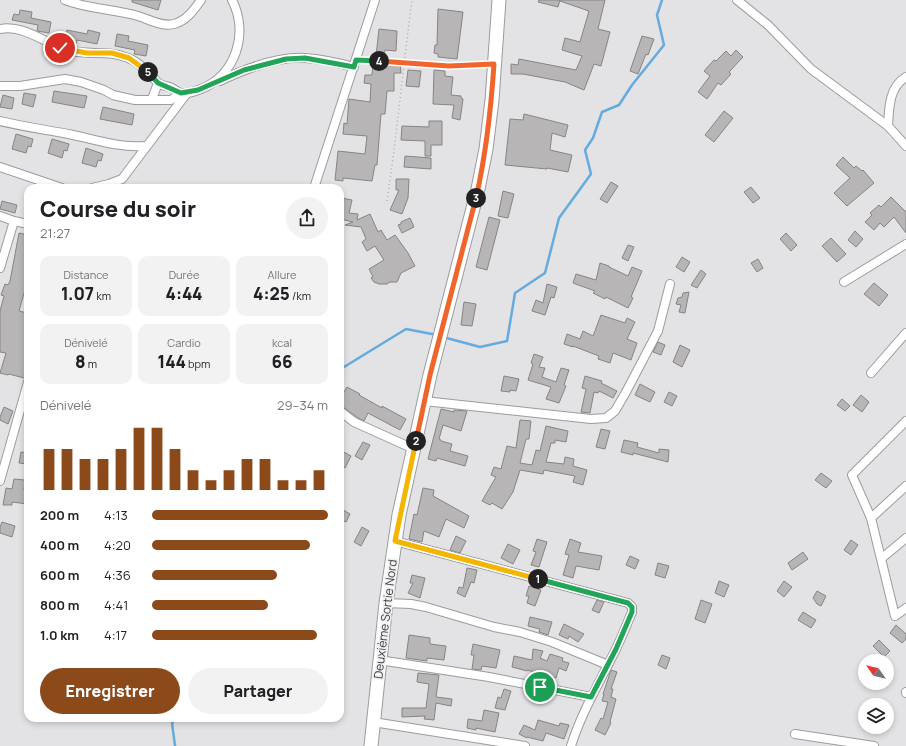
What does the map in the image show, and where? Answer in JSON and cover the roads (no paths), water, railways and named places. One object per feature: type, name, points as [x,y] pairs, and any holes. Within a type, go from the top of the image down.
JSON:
[{"type":"main road","name":"Deuxième Sortie Nord","points":[[371,746],[386,603],[395,541],[424,401],[478,189],[492,100],[499,0]]},
{"type":"street","points":[[65,0],[168,24],[174,24],[182,20],[193,11],[201,0]]},
{"type":"street","points":[[212,84],[227,70],[234,59],[239,40],[239,24],[232,0]]},
{"type":"street","points":[[315,184],[375,0]]},
{"type":"street","points":[[737,0],[768,25],[811,69],[888,126],[906,146]]},
{"type":"street","points":[[0,29],[10,28],[23,31],[60,48],[72,51],[87,53],[112,53],[129,58],[141,65],[158,83],[184,93]]},
{"type":"street","points":[[0,86],[20,86],[65,79],[93,86],[124,98],[144,101],[152,99],[161,101],[171,100],[184,93],[198,90],[244,70],[286,59],[305,58],[355,63]]},
{"type":"street","points":[[888,126],[889,106],[893,90],[906,77]]},
{"type":"street","points":[[152,99],[158,83]]},
{"type":"street","points":[[109,184],[122,179],[184,93]]},
{"type":"street","points":[[0,121],[122,146],[145,146]]},
{"type":"street","points":[[0,167],[50,184]]},
{"type":"street","points":[[0,216],[24,223]]},
{"type":"street","points":[[0,268],[14,221]]},
{"type":"street","points":[[844,282],[906,244]]},
{"type":"street","points":[[424,401],[591,419],[606,418],[615,411],[658,331],[670,284]]},
{"type":"street","points":[[871,373],[906,334]]},
{"type":"street","points":[[0,481],[24,396]]},
{"type":"street","points":[[344,414],[354,422],[414,449]]},
{"type":"street","points":[[906,421],[852,475],[871,518],[895,616],[906,608]]},
{"type":"street","points":[[871,518],[906,486]]},
{"type":"street","points":[[882,558],[906,538]]},
{"type":"street","points":[[395,541],[628,603],[632,607],[632,612],[608,666],[578,724],[571,746]]},
{"type":"street","points":[[386,603],[411,604],[426,607],[494,627],[520,632],[552,642],[608,666]]},
{"type":"street","points":[[380,660],[489,677],[591,697]]},
{"type":"street","points":[[373,722],[525,746]]},
{"type":"street","points":[[795,734],[874,746]]},
{"type":"waterway","points":[[443,337],[480,347],[507,341],[515,293],[545,273],[559,218],[591,174],[585,150],[593,138],[602,112],[619,105],[632,85],[664,45],[657,15],[662,0]]},
{"type":"waterway","points":[[344,367],[406,329],[437,335]]},
{"type":"waterway","points":[[173,722],[175,746]]}]
